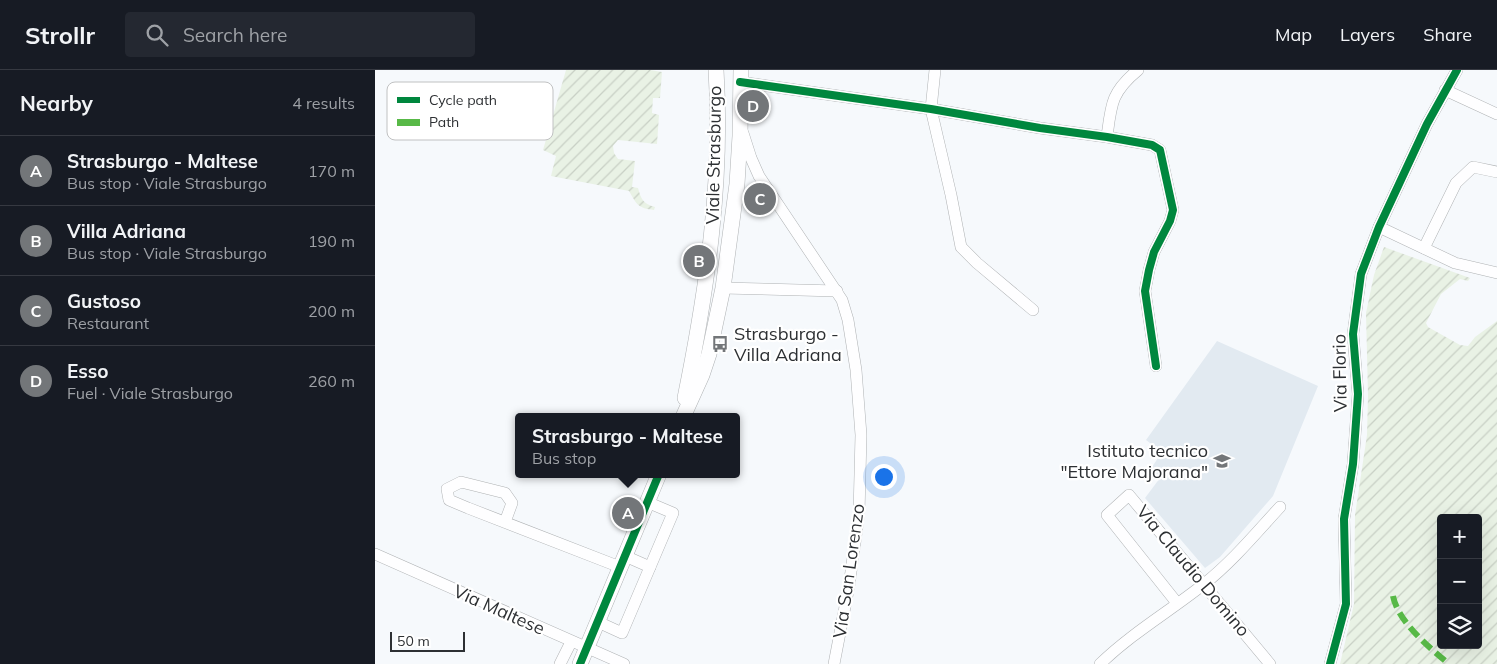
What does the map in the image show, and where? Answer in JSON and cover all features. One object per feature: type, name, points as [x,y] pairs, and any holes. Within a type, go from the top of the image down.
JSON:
[{"type":"street","name":"Viale Strasburgo","points":[[683,413],[701,313],[712,233],[716,191],[716,70]]},
{"type":"street","points":[[935,70],[931,109],[961,247],[977,263],[1033,310]]},
{"type":"street","points":[[1107,137],[1111,104],[1117,91],[1138,70]]},
{"type":"street","name":"Via Florio","points":[[1330,664],[1345,604],[1344,519],[1353,464],[1358,394],[1353,334],[1361,274],[1378,229],[1445,90],[1457,70]]},
{"type":"street","name":"Viale Strasburgo","points":[[684,413],[702,375],[709,354],[723,288],[736,197],[741,76]]},
{"type":"street","points":[[741,76],[1040,128],[1107,137],[1152,145],[1160,150],[1173,210],[1170,221],[1154,252],[1145,291],[1156,366]]},
{"type":"street","points":[[1445,90],[1497,114]]},
{"type":"street","name":"Via San Lorenzo","points":[[740,119],[751,158],[759,176],[837,291],[845,310],[856,370],[861,416],[860,497],[855,549],[834,664]]},
{"type":"street","points":[[1424,248],[1456,183],[1473,167],[1497,172]]},
{"type":"street","points":[[1378,229],[1455,263],[1497,273]]},
{"type":"street","points":[[723,288],[837,291]]},
{"type":"street","points":[[701,313],[702,318],[708,321],[715,320],[717,316]]},
{"type":"street","points":[[580,664],[657,478]]},
{"type":"street","points":[[505,522],[512,504],[505,493],[461,482],[447,489],[449,500],[505,522],[623,562],[650,567]]},
{"type":"street","name":"Via Claudio Domino","points":[[1177,603],[1107,515],[1129,495],[1270,664]]},
{"type":"street","points":[[597,622],[622,633],[673,513],[647,502]]},
{"type":"street","points":[[1100,664],[1140,630],[1204,585],[1280,507]]},
{"type":"street","name":"Via Maltese","points":[[375,554],[618,663]]},
{"type":"street","points":[[560,664],[571,642]]},
{"type":"shaded area","points":[[566,70],[650,70],[662,72],[660,98],[653,98],[652,113],[659,115],[657,144],[618,140],[613,146],[614,153],[618,159],[635,161],[632,187],[638,188],[643,200],[655,207],[654,210],[639,205],[629,191],[551,176],[556,156],[543,150],[546,140],[553,140],[553,115]]},
{"type":"shaded area","points":[[1384,247],[1470,278],[1468,281],[1460,279],[1441,294],[1426,323],[1428,327],[1460,345],[1468,346],[1475,337],[1497,321],[1497,664],[1340,664],[1354,604],[1355,515],[1367,435],[1366,313],[1374,275]]},
{"type":"shaded area","name":"Istituto tecnico \"Ettore Majorana\"","points":[[1217,341],[1318,386],[1273,496],[1220,557],[1205,568],[1145,498],[1160,478],[1150,470],[1162,452],[1146,440]]},
{"type":"marked path","points":[[1393,596],[1396,606],[1408,625],[1449,664]]},
{"type":"cycle path","points":[[1330,664],[1346,604],[1344,519],[1353,464],[1358,394],[1353,334],[1361,274],[1379,227],[1427,124],[1457,70]]},
{"type":"cycle path","points":[[740,82],[931,109],[1040,128],[1107,137],[1152,145],[1160,150],[1173,210],[1170,221],[1154,252],[1145,291],[1156,366]]},
{"type":"cycle path","points":[[580,664],[657,478]]},
{"type":"place","name":"Esso","points":[[753,106]]},
{"type":"place","name":"Gustoso","points":[[760,199]]},
{"type":"place","name":"Villa Adriana","points":[[699,261]]},
{"type":"place","name":"Strasburgo - Villa Adriana","points":[[720,344]]},
{"type":"place","name":"Istituto tecnico \"Ettore Majorana\"","points":[[1222,461]]},
{"type":"place","name":"Strasburgo - Maltese","points":[[628,513]]}]
